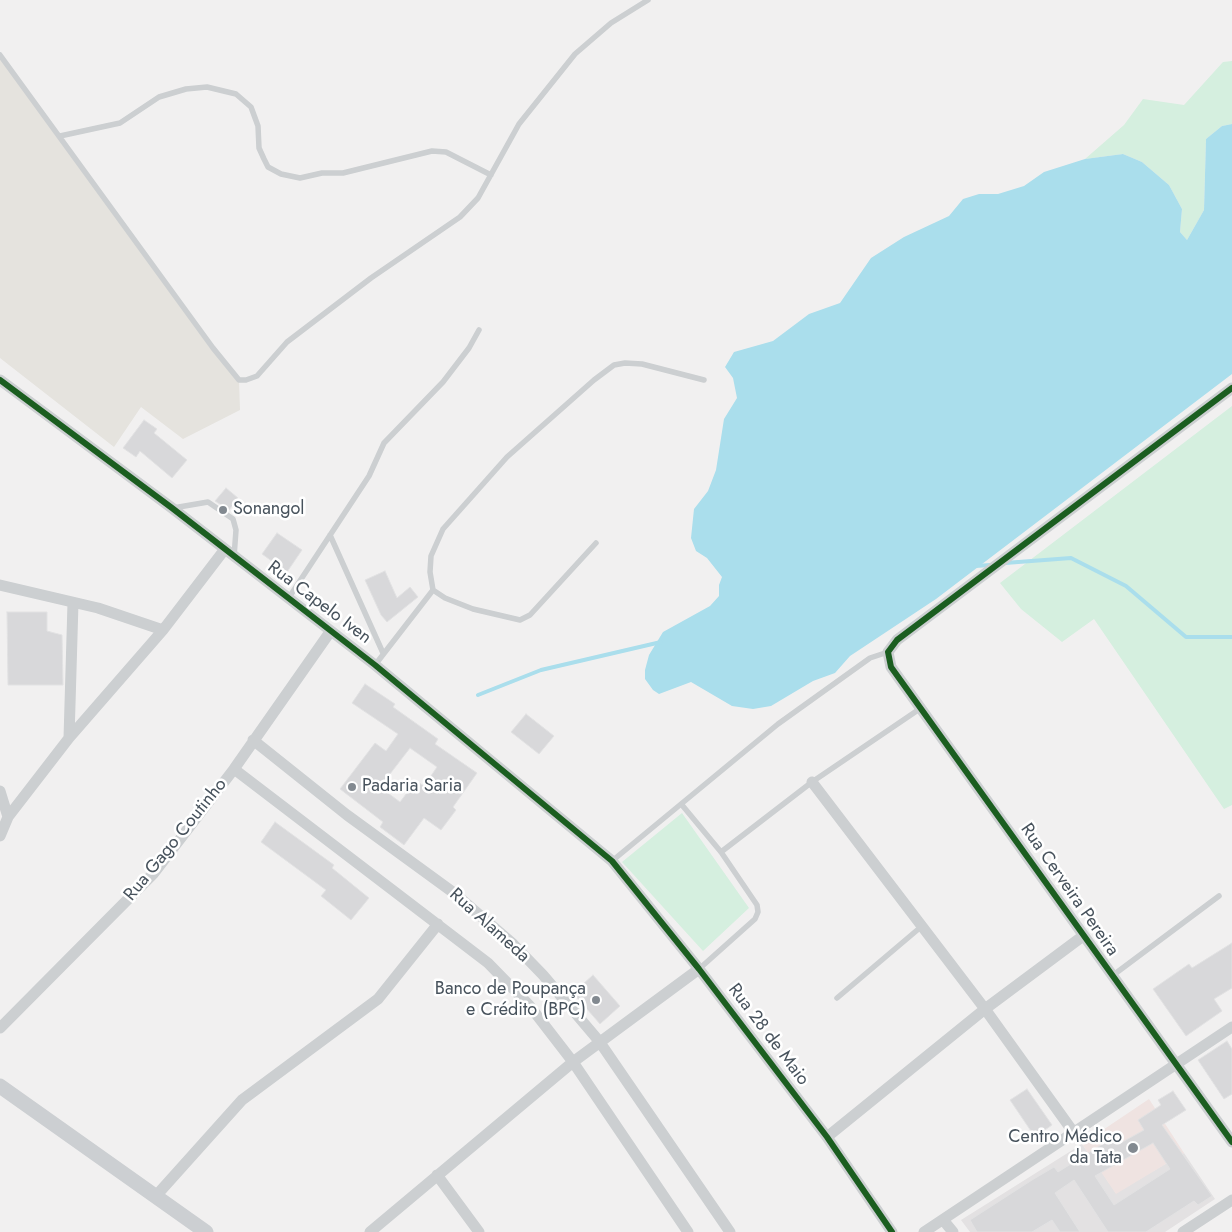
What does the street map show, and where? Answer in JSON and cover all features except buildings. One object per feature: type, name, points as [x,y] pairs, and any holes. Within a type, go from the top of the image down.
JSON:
[{"type":"street","name":"Rua Capelo Iven","points":[[0,380],[172,508],[375,665],[612,861]]},
{"type":"street","points":[[888,652],[897,640],[1232,388]]},
{"type":"street","points":[[0,836],[8,817],[69,738],[230,553]]},
{"type":"street","points":[[0,585],[98,608],[163,630]]},
{"type":"street","points":[[69,738],[74,602]]},
{"type":"street","name":"Rua Gago Coutinho","points":[[0,1028],[154,873],[234,769],[330,632]]},
{"type":"street","name":"Rua Cerveira Pereira","points":[[888,652],[891,668],[1232,1142]]},
{"type":"street","name":"Rua Alameda","points":[[253,740],[348,815],[454,893],[513,944],[543,975],[599,1041],[730,1232]]},
{"type":"street","name":"Rua Alameda","points":[[234,769],[438,924],[488,964],[529,1005],[573,1062],[688,1232]]},
{"type":"street","points":[[812,782],[985,1009],[1074,1133]]},
{"type":"street","points":[[0,791],[8,817]]},
{"type":"street","name":"Rua 28 de Maio","points":[[612,861],[699,969],[827,1137],[892,1232]]},
{"type":"street","points":[[155,1197],[242,1100],[378,999],[438,924]]},
{"type":"street","points":[[827,1137],[985,1009],[1083,936]]},
{"type":"street","points":[[370,1232],[599,1041],[699,969]]},
{"type":"street","points":[[924,1232],[1232,1027]]},
{"type":"street","points":[[0,1086],[206,1232]]},
{"type":"street","points":[[437,1175],[479,1232]]},
{"type":"street","points":[[1183,1232],[1232,1200]]},
{"type":"street","points":[[944,1220],[953,1232]]},
{"type":"lane","points":[[0,55],[213,348],[239,380],[257,376],[287,342],[371,278],[460,217],[478,198],[519,124],[575,54],[611,23],[648,0]]},
{"type":"lane","points":[[60,136],[120,123],[159,98],[186,89],[207,87],[236,94],[251,108],[258,126],[260,148],[264,159],[268,167],[281,174],[300,178],[322,173],[343,173],[432,151],[446,152],[491,175]]},
{"type":"lane","points":[[288,599],[369,476],[384,443],[443,382],[469,348],[479,330]]},
{"type":"lane","points":[[596,543],[530,615],[520,620],[474,609],[445,598],[433,590],[430,572],[431,556],[442,529],[507,457],[594,380],[614,365],[625,363],[642,364],[704,380]]},
{"type":"lane","points":[[172,508],[208,502],[233,519],[236,530],[230,553]]},
{"type":"lane","points":[[330,535],[383,653]]},
{"type":"lane","points":[[375,665],[433,590]]},
{"type":"lane","points":[[612,861],[778,724],[870,658],[888,652]]},
{"type":"lane","points":[[722,852],[812,782],[921,708]]},
{"type":"lane","points":[[682,805],[722,852],[757,905],[758,912],[755,919],[699,969]]},
{"type":"lane","points":[[1112,976],[1219,896]]},
{"type":"lane","points":[[837,998],[922,926]]},
{"type":"shaded area","points":[[0,55],[239,380],[240,410],[183,439],[141,407],[114,447],[0,358]]},
{"type":"shaded area","name":"Centro Médico da Tata","points":[[1149,1099],[1184,1153],[1116,1194],[1082,1144]]},
{"type":"shaded area","points":[[1082,1144],[1116,1193],[1184,1153],[1215,1199],[1165,1232],[970,1232],[961,1220]]},
{"type":"green space","points":[[1232,61],[1232,124],[1222,126],[1206,139],[1204,210],[1187,240],[1180,232],[1182,209],[1169,185],[1142,162],[1123,154],[1085,159],[1124,125],[1143,99],[1184,105],[1223,62]]},
{"type":"green space","points":[[1232,406],[1232,805],[1224,809],[1094,619],[1062,642],[1021,609],[1000,583]]},
{"type":"green space","points":[[682,813],[749,908],[703,951],[622,862]]},
{"type":"water","points":[[1232,124],[1232,374],[936,599],[850,656],[835,673],[813,681],[771,706],[753,709],[732,706],[691,682],[659,694],[653,690],[645,679],[645,670],[649,655],[663,632],[710,606],[719,596],[719,585],[722,577],[707,558],[696,551],[691,538],[694,509],[708,491],[716,470],[724,419],[737,398],[733,378],[725,367],[734,352],[773,341],[809,314],[840,303],[871,258],[904,237],[949,216],[963,199],[979,194],[998,194],[1024,186],[1044,172],[1085,159],[1123,154],[1142,162],[1169,185],[1182,209],[1180,232],[1187,240],[1204,210],[1206,139],[1222,126]]},
{"type":"waterway","points":[[1005,563],[1071,558],[1126,586],[1186,637],[1232,637]]},
{"type":"waterway","points":[[975,566],[991,565]]},
{"type":"waterway","points":[[478,695],[541,670],[661,642]]},
{"type":"cycle path","points":[[0,380],[172,508],[375,665],[612,861],[699,969],[827,1137],[892,1232]]},
{"type":"cycle path","points":[[1232,388],[897,640],[888,652],[891,667],[1232,1142]]},
{"type":"place","name":"Sonangol","points":[[223,510]]},
{"type":"place","name":"Padaria Saria","points":[[352,787]]},
{"type":"place","name":"Banco de Poupança e Crédito (BPC)","points":[[596,1000]]},
{"type":"place","name":"Centro Médico da Tata","points":[[1133,1148]]}]
